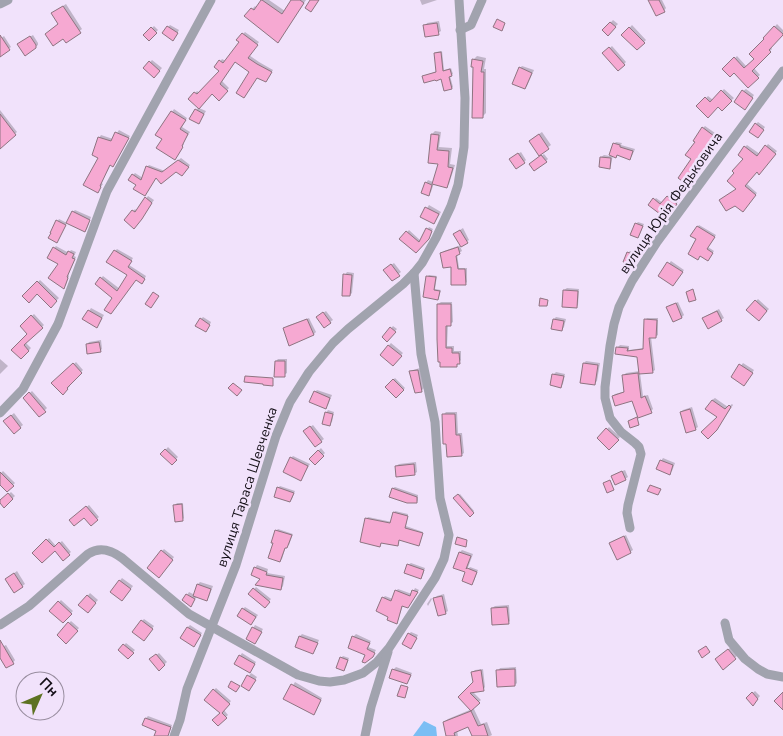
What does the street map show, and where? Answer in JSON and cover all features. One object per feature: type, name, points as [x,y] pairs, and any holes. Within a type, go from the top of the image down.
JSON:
[{"type":"street","points":[[0,4],[8,0]]},
{"type":"street","points":[[0,413],[23,389],[58,324],[107,191],[211,0]]},
{"type":"street","name":"вулиця Тараса Шевченка","points":[[174,736],[180,720],[187,689],[242,546],[276,436],[295,394],[309,372],[333,344],[414,273],[429,251],[451,206],[460,179],[464,147],[465,98],[459,0]]},
{"type":"street","points":[[460,30],[471,25],[482,0]]},
{"type":"street","name":"вулиця Юрія Федьковича","points":[[630,528],[627,513],[628,505],[641,458],[640,451],[636,443],[621,432],[610,418],[605,398],[607,366],[616,318],[628,289],[657,242],[783,72]]},
{"type":"street","points":[[0,625],[29,606],[92,551],[102,549],[117,554],[181,609],[196,619],[303,677],[330,682],[344,680],[363,673],[377,662],[389,648],[435,578],[444,560],[449,535],[440,498],[436,430],[421,354],[414,273]]},
{"type":"street","points":[[725,623],[730,640],[745,659],[767,674],[783,677]]},
{"type":"street","points":[[365,736],[371,707],[389,648]]},
{"type":"water","points":[[424,721],[436,727],[437,736],[413,736]]},
{"type":"building","points":[[261,0],[282,14],[291,0],[300,0],[304,3],[278,43],[244,16],[251,8],[254,10]]},
{"type":"building","points":[[310,0],[319,0],[311,12],[305,8]]},
{"type":"building","points":[[648,0],[659,0],[665,12],[656,16]]},
{"type":"building","points":[[63,6],[81,33],[66,43],[63,39],[53,46],[45,34],[58,24],[51,13]]},
{"type":"building","points":[[497,19],[505,23],[502,31],[493,27]]},
{"type":"building","points":[[610,22],[616,27],[608,36],[602,30]]},
{"type":"building","points":[[437,23],[439,35],[425,37],[423,25]]},
{"type":"building","points":[[167,26],[178,33],[173,41],[162,33]]},
{"type":"building","points":[[774,26],[783,35],[769,50],[771,52],[752,71],[759,78],[748,88],[734,73],[730,77],[722,69],[734,57],[744,68],[754,59],[749,54]]},
{"type":"building","points":[[151,27],[157,33],[149,41],[143,35]]},
{"type":"building","points":[[629,27],[645,43],[637,50],[621,35]]},
{"type":"building","points":[[242,33],[258,45],[248,58],[272,72],[266,82],[257,78],[244,98],[236,93],[249,72],[235,62],[220,84],[228,91],[219,101],[212,94],[199,109],[188,99],[194,92],[197,94],[219,71],[214,67],[219,60],[223,63],[239,42],[236,40]]},
{"type":"building","points":[[0,35],[10,50],[0,57]]},
{"type":"building","points":[[30,36],[36,48],[25,56],[17,44]]},
{"type":"building","points":[[609,47],[625,65],[618,71],[602,53]]},
{"type":"building","points":[[441,52],[443,71],[450,69],[452,76],[449,77],[452,89],[444,91],[441,79],[424,83],[422,76],[436,72],[434,53]]},
{"type":"building","points":[[472,59],[483,61],[481,72],[484,72],[483,118],[472,118]]},
{"type":"building","points":[[149,61],[160,71],[154,78],[143,68]]},
{"type":"building","points":[[519,67],[532,73],[525,89],[512,84]]},
{"type":"building","points":[[721,90],[732,101],[722,111],[718,107],[708,118],[696,106],[705,97],[710,102]]},
{"type":"building","points":[[742,90],[753,98],[745,110],[734,102]]},
{"type":"building","points":[[195,109],[204,114],[199,124],[189,119]]},
{"type":"building","points":[[171,111],[186,120],[180,129],[188,134],[175,160],[156,148],[162,139],[155,135]]},
{"type":"building","points":[[0,114],[16,135],[0,149]]},
{"type":"building","points":[[755,123],[764,130],[758,138],[749,132]]},
{"type":"building","points":[[702,127],[714,136],[700,156],[706,160],[689,186],[678,178],[691,159],[685,155],[695,142],[693,141]]},
{"type":"building","points":[[115,132],[129,138],[113,167],[110,165],[98,193],[83,185],[98,158],[92,155],[98,137],[111,141]]},
{"type":"building","points":[[431,134],[439,135],[437,150],[449,151],[448,167],[453,168],[447,188],[432,184],[438,164],[428,163]]},
{"type":"building","points":[[539,134],[549,149],[539,156],[529,141]]},
{"type":"building","points":[[613,143],[633,151],[630,160],[617,155],[616,158],[609,155]]},
{"type":"building","points":[[765,145],[776,154],[759,175],[757,172],[745,186],[756,195],[743,212],[735,206],[726,211],[719,200],[736,189],[727,181],[734,173],[732,171],[743,159],[738,155],[744,146],[757,156]]},
{"type":"building","points":[[518,153],[525,163],[516,169],[509,159]]},
{"type":"building","points":[[541,155],[547,162],[534,171],[529,164]]},
{"type":"building","points":[[600,157],[611,158],[610,169],[599,167]]},
{"type":"building","points":[[178,160],[189,167],[182,176],[176,172],[161,184],[156,178],[145,196],[133,189],[136,185],[128,180],[132,174],[141,180],[146,166],[162,172]]},
{"type":"building","points":[[425,182],[432,185],[429,196],[421,193]]},
{"type":"building","points":[[667,196],[677,204],[662,224],[656,219],[660,214],[648,205],[653,198],[660,204]]},
{"type":"building","points":[[145,197],[152,203],[134,229],[124,220],[132,210],[135,212]]},
{"type":"building","points":[[425,207],[439,214],[434,224],[420,217]]},
{"type":"building","points":[[72,211],[90,220],[85,232],[66,223]]},
{"type":"building","points":[[56,220],[66,225],[57,243],[48,238]]},
{"type":"building","points":[[635,223],[643,226],[638,238],[630,235]]},
{"type":"building","points":[[697,226],[715,237],[707,249],[713,253],[708,261],[700,256],[698,260],[688,254],[696,239],[690,236]]},
{"type":"building","points":[[426,228],[432,231],[429,239],[416,253],[399,239],[406,231],[419,242]]},
{"type":"building","points":[[460,230],[468,243],[461,247],[453,234]]},
{"type":"building","points":[[53,247],[66,255],[68,251],[74,254],[72,258],[75,259],[64,289],[48,278],[58,264],[47,258]]},
{"type":"building","points":[[458,247],[460,254],[456,256],[458,269],[465,269],[466,285],[451,285],[451,267],[443,268],[440,253]]},
{"type":"building","points":[[114,250],[132,261],[128,267],[145,279],[142,284],[136,280],[111,314],[104,310],[112,298],[95,284],[100,277],[117,291],[127,275],[106,262]]},
{"type":"building","points":[[627,252],[635,255],[632,265],[623,262]]},
{"type":"building","points":[[667,262],[683,272],[673,286],[658,276]]},
{"type":"building","points":[[391,264],[400,276],[392,281],[383,270]]},
{"type":"building","points":[[343,274],[352,275],[350,296],[342,296]]},
{"type":"building","points":[[426,276],[436,277],[434,290],[440,291],[438,300],[423,297]]},
{"type":"building","points":[[37,281],[57,301],[51,308],[37,294],[29,303],[22,296]]},
{"type":"building","points":[[693,289],[696,300],[689,302],[686,292]]},
{"type":"building","points":[[563,290],[578,291],[577,308],[562,307]]},
{"type":"building","points":[[153,292],[159,296],[151,308],[145,304]]},
{"type":"building","points":[[540,298],[548,300],[547,306],[539,306]]},
{"type":"building","points":[[755,300],[767,311],[759,321],[746,310]]},
{"type":"building","points":[[676,303],[682,318],[673,322],[666,307]]},
{"type":"building","points":[[437,304],[451,304],[451,326],[446,326],[446,348],[452,348],[452,353],[459,353],[460,364],[457,364],[457,367],[440,367],[440,362],[438,362]]},
{"type":"building","points":[[88,310],[102,318],[97,328],[82,319]]},
{"type":"building","points":[[717,311],[722,321],[708,329],[702,318]]},
{"type":"building","points":[[323,312],[331,323],[324,328],[316,317]]},
{"type":"building","points":[[31,315],[43,328],[24,345],[29,351],[21,359],[11,350],[27,334],[20,326]]},
{"type":"building","points":[[200,318],[210,325],[206,332],[195,326]]},
{"type":"building","points":[[307,319],[314,335],[289,346],[283,328]]},
{"type":"building","points":[[553,319],[564,321],[562,331],[551,329]]},
{"type":"building","points":[[644,319],[657,320],[656,338],[649,338],[653,373],[639,374],[637,357],[615,354],[616,347],[628,348],[627,351],[643,349]]},
{"type":"building","points":[[390,327],[396,332],[387,342],[382,337]]},
{"type":"building","points":[[99,342],[101,352],[87,354],[86,344]]},
{"type":"building","points":[[388,345],[402,356],[393,366],[380,355]]},
{"type":"building","points":[[275,361],[285,361],[285,377],[274,377]]},
{"type":"building","points":[[73,363],[82,373],[67,388],[63,395],[51,383]]},
{"type":"building","points":[[583,363],[598,365],[595,385],[580,383]]},
{"type":"building","points":[[739,364],[753,373],[744,386],[731,377]]},
{"type":"building","points":[[418,370],[422,392],[415,393],[409,371]]},
{"type":"building","points":[[638,373],[641,398],[645,396],[652,413],[638,418],[632,401],[615,406],[612,396],[624,392],[622,375]]},
{"type":"building","points":[[552,374],[564,376],[561,388],[550,385]]},
{"type":"building","points":[[245,376],[273,378],[273,386],[244,382]]},
{"type":"building","points":[[393,379],[404,390],[396,398],[385,387]]},
{"type":"building","points":[[233,383],[242,390],[237,396],[228,388]]},
{"type":"building","points":[[314,391],[330,398],[326,409],[309,402]]},
{"type":"building","points":[[29,392],[46,412],[39,417],[23,398]]},
{"type":"building","points":[[712,400],[725,409],[729,405],[731,407],[717,430],[708,439],[701,432],[717,417],[705,409]]},
{"type":"building","points":[[690,409],[696,430],[686,433],[680,412]]},
{"type":"building","points":[[325,412],[333,414],[330,426],[322,424]]},
{"type":"building","points":[[442,414],[455,414],[456,435],[460,435],[462,456],[447,457],[446,444],[443,444]]},
{"type":"building","points":[[11,415],[21,428],[14,434],[3,421]]},
{"type":"building","points":[[637,417],[639,425],[630,428],[628,421]]},
{"type":"building","points":[[310,426],[322,442],[315,447],[303,431]]},
{"type":"building","points":[[606,428],[619,440],[609,450],[597,438]]},
{"type":"building","points":[[165,449],[177,460],[172,465],[160,454]]},
{"type":"building","points":[[318,450],[324,456],[315,465],[309,459]]},
{"type":"building","points":[[290,457],[308,466],[301,481],[283,472]]},
{"type":"building","points":[[660,460],[673,465],[670,475],[656,469]]},
{"type":"building","points":[[414,464],[415,475],[396,477],[395,466]]},
{"type":"building","points":[[622,471],[626,480],[615,485],[611,476]]},
{"type":"building","points":[[0,472],[14,486],[7,492],[0,485]]},
{"type":"building","points":[[610,480],[614,490],[607,493],[603,483]]},
{"type":"building","points":[[650,485],[661,489],[658,495],[647,491]]},
{"type":"building","points":[[277,487],[294,493],[290,502],[274,497]]},
{"type":"building","points":[[392,488],[417,497],[417,503],[407,503],[389,497]]},
{"type":"building","points":[[8,493],[13,499],[4,508],[0,500]]},
{"type":"building","points":[[458,494],[474,513],[470,517],[453,498]]},
{"type":"building","points":[[182,504],[183,521],[175,522],[173,505]]},
{"type":"building","points":[[86,506],[98,520],[91,526],[84,518],[74,526],[69,520]]},
{"type":"building","points":[[393,512],[408,516],[405,528],[423,533],[419,546],[399,540],[398,546],[381,543],[380,547],[360,542],[365,518],[390,523]]},
{"type":"building","points":[[275,530],[292,535],[280,562],[268,558]]},
{"type":"building","points":[[624,536],[631,553],[617,560],[609,543]]},
{"type":"building","points":[[457,537],[467,540],[466,547],[455,544]]},
{"type":"building","points":[[46,539],[54,547],[59,542],[70,555],[63,561],[55,551],[42,563],[32,553]]},
{"type":"building","points":[[161,550],[173,560],[159,578],[147,568]]},
{"type":"building","points":[[459,552],[471,556],[466,569],[477,572],[472,585],[462,581],[465,572],[453,568]]},
{"type":"building","points":[[407,564],[424,570],[421,579],[404,573]]},
{"type":"building","points":[[254,567],[267,572],[266,575],[283,578],[281,590],[255,585],[260,579],[251,575]]},
{"type":"building","points":[[14,573],[23,587],[14,593],[5,579]]},
{"type":"building","points":[[119,580],[131,589],[122,601],[110,592]]},
{"type":"building","points":[[197,584],[211,589],[207,601],[193,596]]},
{"type":"building","points":[[253,588],[270,602],[265,608],[248,594]]},
{"type":"building","points":[[395,590],[410,596],[412,590],[418,592],[408,608],[402,606],[397,624],[387,620],[388,617],[376,611],[382,597],[391,601]]},
{"type":"building","points":[[186,594],[195,599],[191,607],[182,600]]},
{"type":"building","points":[[87,595],[96,603],[88,613],[78,605]]},
{"type":"building","points":[[442,596],[446,614],[438,616],[433,598]]},
{"type":"building","points":[[58,601],[72,614],[63,623],[49,611]]},
{"type":"building","points":[[507,607],[509,624],[492,625],[491,608]]},
{"type":"building","points":[[242,608],[256,617],[251,625],[237,616]]},
{"type":"building","points":[[141,620],[153,629],[144,641],[132,632]]},
{"type":"building","points":[[68,622],[78,631],[66,644],[57,635]]},
{"type":"building","points":[[187,627],[201,635],[194,647],[180,638]]},
{"type":"building","points":[[252,627],[262,632],[255,644],[246,639]]},
{"type":"building","points":[[408,633],[417,638],[411,649],[402,644]]},
{"type":"building","points":[[299,636],[318,643],[313,654],[295,647]]},
{"type":"building","points":[[352,636],[370,643],[367,649],[375,653],[365,663],[362,662],[365,655],[348,648]]},
{"type":"building","points":[[0,640],[14,664],[6,668],[0,658]]},
{"type":"building","points":[[123,644],[134,653],[128,659],[118,650]]},
{"type":"building","points":[[706,646],[710,652],[702,658],[698,651]]},
{"type":"building","points":[[728,649],[736,659],[723,670],[715,659]]},
{"type":"building","points":[[156,654],[165,665],[159,671],[149,659]]},
{"type":"building","points":[[239,655],[255,664],[250,673],[234,664]]},
{"type":"building","points":[[340,657],[348,660],[344,671],[336,668]]},
{"type":"building","points":[[392,669],[411,675],[407,684],[389,678]]},
{"type":"building","points":[[515,669],[515,686],[497,687],[496,670]]},
{"type":"building","points":[[481,670],[484,691],[470,693],[480,703],[471,711],[458,697],[473,682],[471,672]]},
{"type":"building","points":[[247,675],[256,680],[249,691],[241,686]]},
{"type":"building","points":[[231,681],[240,686],[236,692],[228,687]]},
{"type":"building","points":[[291,684],[321,700],[314,715],[283,699]]},
{"type":"building","points":[[401,685],[408,687],[405,698],[397,696]]},
{"type":"building","points":[[213,689],[230,704],[222,713],[227,718],[218,726],[212,720],[220,713],[204,700]]},
{"type":"building","points":[[752,692],[758,699],[753,706],[746,698]]},
{"type":"building","points":[[783,692],[783,710],[774,701]]},
{"type":"building","points":[[471,711],[478,726],[484,724],[488,736],[472,736],[468,727],[454,733],[455,736],[446,736],[443,722]]},
{"type":"building","points":[[145,718],[171,727],[168,736],[154,736],[156,731],[142,725]]}]
